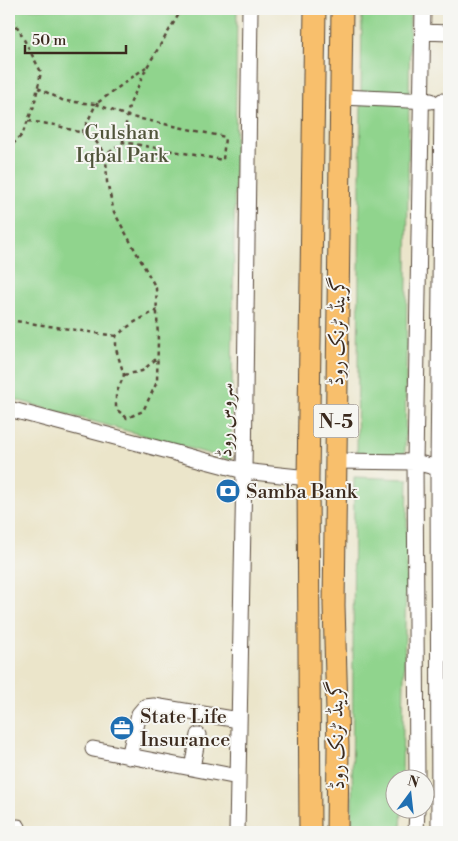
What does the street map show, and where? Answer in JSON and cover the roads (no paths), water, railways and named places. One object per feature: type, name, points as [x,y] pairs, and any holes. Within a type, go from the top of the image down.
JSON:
[{"type":"highway","name":"گرینڈ ٹرنک روڈ","points":[[310,832],[308,478],[315,9]]},
{"type":"highway","name":"گرینڈ ٹرنک روڈ","points":[[337,832],[338,747],[334,605],[342,9]]},
{"type":"street","name":"سروس روڈ","points":[[237,832],[250,9]]},
{"type":"street","points":[[417,768],[415,462],[423,9]]},
{"type":"street","points":[[423,32],[449,33]]},
{"type":"street","points":[[340,97],[446,101],[439,832]]},
{"type":"street","points":[[9,408],[244,471],[308,478]]},
{"type":"street","points":[[336,461],[415,462],[443,468]]},
{"type":"street","points":[[129,756],[139,714],[145,707],[154,706],[239,720]]},
{"type":"street","points":[[192,768],[198,735]]},
{"type":"street","points":[[93,749],[238,777]]},
{"type":"street","points":[[416,818],[416,832]]},
{"type":"place","name":"Samba Bank","points":[[228,491]]},
{"type":"place","name":"State Life Insurance","points":[[122,728]]},
{"type":"park label","name":"Gulshan Iqbal Park","points":[[122,144]]}]
